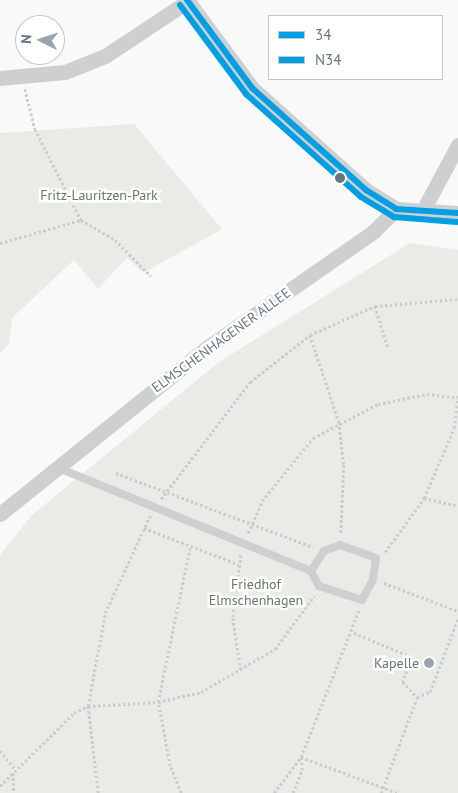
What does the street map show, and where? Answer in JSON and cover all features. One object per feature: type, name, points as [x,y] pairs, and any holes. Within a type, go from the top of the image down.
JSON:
[{"type":"street","points":[[0,78],[23,80],[65,72],[105,56],[188,1],[252,88],[366,190],[396,209],[458,213]]},
{"type":"street","points":[[422,212],[458,145]]},
{"type":"street","name":"ELMSCHENHAGENER ALLEE","points":[[2,506],[208,347],[374,231],[396,209]]},
{"type":"lane","points":[[54,466],[312,571],[319,586],[362,600],[373,578],[376,558],[340,545],[324,551],[312,571]]},
{"type":"path","points":[[23,80],[35,129],[82,220],[115,240],[151,276]]},
{"type":"path","points":[[0,243],[82,220]]},
{"type":"path","points":[[98,793],[88,706],[105,613],[144,528],[165,492],[250,382],[310,335],[375,306],[458,299]]},
{"type":"path","points":[[375,306],[388,347]]},
{"type":"path","points":[[310,335],[339,422],[344,465],[340,545]]},
{"type":"path","points":[[376,558],[390,549],[424,498],[454,428],[458,393]]},
{"type":"path","points":[[241,671],[233,618],[238,564],[252,524],[286,466],[313,438],[339,422],[378,404],[428,394],[458,397]]},
{"type":"path","points":[[116,472],[324,551]]},
{"type":"path","points":[[424,498],[458,506]]},
{"type":"path","points":[[144,528],[190,548],[238,564]]},
{"type":"path","points":[[181,793],[170,766],[158,702],[190,548]]},
{"type":"path","points":[[373,578],[458,611]]},
{"type":"path","points":[[0,786],[74,713],[88,706],[158,702],[201,692],[241,671],[275,649],[319,586]]},
{"type":"path","points":[[274,793],[300,757],[354,633],[362,600]]},
{"type":"path","points":[[381,793],[417,697],[430,692],[458,618]]},
{"type":"path","points":[[354,633],[412,657],[403,682],[417,697]]},
{"type":"path","points":[[0,751],[16,770]]},
{"type":"path","points":[[300,757],[398,793]]},
{"type":"path","points":[[293,793],[302,770],[300,757]]},
{"type":"path","points":[[13,773],[14,793]]},
{"type":"green space","name":"Fritz-Lauritzen-Park","points":[[134,124],[222,229],[143,273],[127,258],[98,289],[74,260],[12,318],[9,343],[0,354],[0,133]]},
{"type":"green space","name":"Friedhof Elmschenhagen","points":[[410,243],[458,250],[458,793],[0,793],[0,555],[32,515],[219,362]]},
{"type":"transit line","name":"34","points":[[187,0],[252,88],[366,190],[396,209],[458,213]]},
{"type":"transit line","name":"N34","points":[[180,5],[246,94],[361,197],[394,217],[457,222]]},
{"type":"place","name":"Kapelle","points":[[429,663]]}]
